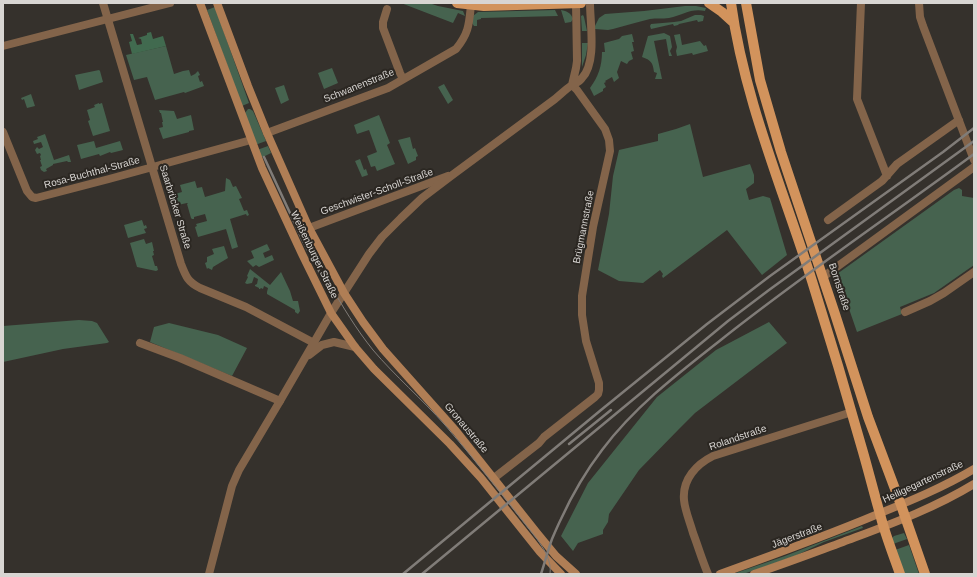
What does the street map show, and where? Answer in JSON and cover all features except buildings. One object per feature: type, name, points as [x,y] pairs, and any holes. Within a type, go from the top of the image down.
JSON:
[{"type":"main road","name":"Weißenburger Straße","points":[[200,3],[250,140],[295,240],[331,313]]},
{"type":"main road","name":"Weißenburger Straße","points":[[217,3],[267,133],[309,228],[344,293]]},
{"type":"main road","points":[[457,3],[484,6],[577,3]]},
{"type":"main road","points":[[709,3],[733,22]]},
{"type":"main road","points":[[730,3],[747,83],[758,122],[811,279],[852,412],[890,548],[900,574]]},
{"type":"main road","name":"Bornstraße","points":[[746,3],[760,80],[793,190],[868,417],[906,518],[925,574]]},
{"type":"main road","points":[[241,113],[243,108],[247,106],[256,106]]},
{"type":"main road","name":"Gronaustraße","points":[[344,293],[383,349],[456,430],[556,556],[576,574]]},
{"type":"main road","points":[[331,313],[355,347],[374,369],[450,444],[481,478],[540,552],[560,574]]},
{"type":"main road","name":"Heiligegartenstraße","points":[[880,514],[916,499],[974,469]]},
{"type":"main road","points":[[884,527],[956,495],[974,484]]},
{"type":"main road","name":"Jägerstraße","points":[[720,574],[826,536],[880,514]]},
{"type":"main road","name":"Jägerstraße","points":[[754,574],[884,527]]},
{"type":"street","name":"Saarbrücker Straße","points":[[103,3],[181,264],[187,279],[193,285],[246,306],[314,343]]},
{"type":"street","points":[[3,46],[170,3]]},
{"type":"street","points":[[572,85],[577,61],[577,3]]},
{"type":"street","name":"Geschwister-Scholl-Straße","points":[[331,313],[369,254],[382,237],[422,198],[584,77],[589,64],[592,44],[590,3]]},
{"type":"street","points":[[861,3],[857,99],[887,176]]},
{"type":"street","points":[[919,3],[920,17],[923,26],[974,160]]},
{"type":"street","name":"Schwanenstraße","points":[[267,133],[388,88],[456,48],[460,44],[468,28],[470,5]]},
{"type":"street","points":[[387,10],[383,22],[383,28],[403,79]]},
{"type":"street","name":"Brügmannstraße","points":[[494,478],[595,397],[599,390],[599,383],[586,341],[582,315],[582,296],[593,227],[610,151],[609,140],[605,129],[572,85]]},
{"type":"street","points":[[828,220],[882,181],[897,164],[959,120]]},
{"type":"street","name":"Rosa-Buchthal-Straße","points":[[3,132],[27,191],[32,197],[36,198],[250,140]]},
{"type":"street","points":[[823,277],[974,167]]},
{"type":"street","name":"Geschwister-Scholl-Straße","points":[[309,228],[451,176]]},
{"type":"street","points":[[905,312],[934,298],[974,272]]},
{"type":"street","name":"Weißenburger Straße","points":[[209,574],[232,486],[238,470],[331,313]]},
{"type":"street","points":[[306,356],[322,345],[334,342],[355,347]]},
{"type":"street","points":[[140,343],[180,358],[280,401]]},
{"type":"street","name":"Rolandstraße","points":[[708,574],[684,499],[684,489],[690,475],[694,470],[700,464],[713,456],[852,412]]},
{"type":"street","points":[[560,574],[566,565]]},
{"type":"green space","points":[[401,3],[429,3],[463,11],[465,16],[458,13],[453,23]]},
{"type":"green space","points":[[685,6],[706,8],[705,11],[695,10],[669,18],[650,19],[608,30],[595,29],[599,18],[605,14]]},
{"type":"green space","points":[[215,7],[249,103],[242,106],[207,10]]},
{"type":"green space","points":[[555,10],[558,16],[481,18],[477,20],[477,26],[474,26],[472,23],[473,16],[478,12]]},
{"type":"green space","points":[[561,10],[571,15],[573,19],[571,22],[565,23]]},
{"type":"green space","points":[[583,15],[587,31],[582,31],[581,16]]},
{"type":"green space","points":[[695,15],[704,16],[703,21],[698,22],[697,20],[674,26],[673,24],[651,29],[650,26],[651,24],[681,21]]},
{"type":"green space","points":[[151,32],[153,39],[163,36],[166,46],[132,54],[129,42],[132,41],[130,34],[133,34],[137,45],[142,44],[141,39],[138,38]]},
{"type":"green space","points":[[664,33],[670,36],[672,47],[670,51],[672,56],[669,56],[666,39],[654,41],[662,79],[655,79],[657,73],[654,72],[652,64],[648,59],[642,57],[648,36]]},
{"type":"green space","points":[[632,34],[634,51],[631,52],[633,59],[627,64],[621,61],[617,72],[619,78],[614,82],[612,77],[605,81],[606,82],[604,83],[606,87],[603,91],[594,96],[590,88],[599,71],[602,52],[605,52],[604,43]]},
{"type":"green space","points":[[680,34],[682,45],[700,41],[704,46],[706,45],[708,51],[693,55],[692,53],[677,56],[677,47],[674,35]]},
{"type":"green space","points":[[582,43],[588,43],[582,67]]},
{"type":"green space","points":[[166,46],[174,74],[189,70],[191,76],[198,71],[200,75],[198,76],[200,82],[202,81],[204,86],[185,93],[184,92],[155,100],[147,77],[134,80],[126,55]]},
{"type":"green space","points":[[332,68],[338,83],[324,89],[318,73]]},
{"type":"green space","points":[[99,70],[103,82],[79,90],[75,75]]},
{"type":"green space","points":[[444,84],[453,100],[448,104],[438,87]]},
{"type":"green space","points":[[284,85],[289,100],[281,104],[275,88]]},
{"type":"green space","points":[[31,94],[35,106],[27,108],[24,99],[22,100],[21,98]]},
{"type":"green space","points":[[102,103],[110,131],[93,136],[88,121],[90,120],[87,110],[95,107],[94,105]]},
{"type":"green space","points":[[248,109],[253,111],[266,141],[255,145],[245,113]]},
{"type":"green space","points":[[159,110],[174,111],[177,119],[191,115],[194,130],[163,139],[159,128],[163,127],[163,122]]},
{"type":"green space","points":[[379,115],[390,143],[387,145],[395,164],[377,171],[375,166],[371,167],[367,156],[377,152],[369,130],[357,134],[354,125]]},
{"type":"green space","points":[[690,124],[703,177],[750,164],[754,175],[754,183],[746,189],[749,200],[763,196],[770,198],[787,255],[762,275],[727,230],[663,278],[663,274],[660,270],[643,283],[619,281],[598,270],[609,214],[613,176],[619,150],[658,141],[658,134]]},
{"type":"green space","points":[[45,134],[54,160],[69,155],[71,162],[67,161],[53,164],[46,169],[47,171],[44,172],[41,170],[41,155],[40,153],[37,154],[35,150],[37,147],[39,149],[43,147],[41,142],[34,144],[33,141],[38,139],[37,137]]},
{"type":"green space","points":[[410,137],[413,149],[415,148],[418,156],[416,157],[416,160],[408,164],[398,140]]},
{"type":"green space","points":[[94,141],[96,148],[120,141],[123,150],[81,159],[77,145]]},
{"type":"green space","points":[[268,146],[271,153],[261,158],[257,150]]},
{"type":"green space","points":[[360,159],[364,170],[366,169],[368,175],[362,177],[355,161]]},
{"type":"green space","points":[[226,178],[230,180],[233,187],[236,186],[242,198],[239,199],[244,211],[247,210],[249,215],[247,216],[246,214],[230,219],[238,247],[232,249],[226,229],[198,237],[195,227],[197,226],[196,224],[207,221],[205,214],[192,219],[188,204],[187,203],[178,205],[175,194],[182,192],[180,185],[195,181],[197,188],[202,187],[205,197],[225,191]]},
{"type":"green space","points":[[959,188],[962,190],[962,196],[974,198],[974,265],[934,293],[900,307],[902,314],[857,332],[837,274],[954,190]]},
{"type":"green space","points":[[142,220],[144,226],[146,225],[147,228],[144,229],[146,233],[128,238],[124,225]]},
{"type":"green space","points":[[144,239],[146,244],[152,242],[154,255],[152,256],[158,270],[156,271],[137,267],[130,243]]},
{"type":"green space","points":[[267,244],[270,250],[263,253],[265,258],[272,255],[274,260],[259,267],[256,265],[253,267],[247,261],[254,258],[251,251]]},
{"type":"green space","points":[[224,246],[228,258],[213,267],[212,270],[207,269],[205,263],[207,262],[207,257],[214,254],[212,249]]},
{"type":"green space","points":[[250,269],[270,285],[281,272],[293,301],[298,301],[300,311],[298,314],[295,310],[267,294],[268,288],[264,286],[263,289],[259,289],[255,286],[258,279],[254,277],[252,283],[245,283]]},
{"type":"green space","points":[[79,320],[97,323],[109,342],[63,349],[3,362],[3,326]]},
{"type":"green space","points":[[769,322],[787,343],[695,413],[639,470],[609,514],[608,522],[603,530],[603,534],[578,543],[573,551],[561,536],[588,483],[657,397],[716,350]]},
{"type":"green space","points":[[169,323],[218,335],[247,348],[232,376],[150,342],[154,327]]},
{"type":"green space","points":[[862,526],[863,528],[824,542],[795,556],[743,574],[733,574],[785,556]]},
{"type":"green space","points":[[904,533],[907,539],[893,544],[892,538],[894,536]]},
{"type":"green space","points":[[909,545],[919,574],[904,574],[895,550]]},
{"type":"tram line","points":[[329,283],[355,326],[373,350],[445,425],[537,539],[549,560],[550,574]]},
{"type":"railway","points":[[403,574],[707,324],[770,276],[943,152],[974,128]]},
{"type":"railway","points":[[422,574],[728,321],[974,141]]},
{"type":"railway","points":[[541,574],[552,539],[565,510],[580,483],[596,458],[615,434],[643,404],[706,351],[753,315],[974,154]]},
{"type":"railway","points":[[264,157],[303,241],[327,286]]},
{"type":"railway","points":[[569,444],[611,410]]}]
